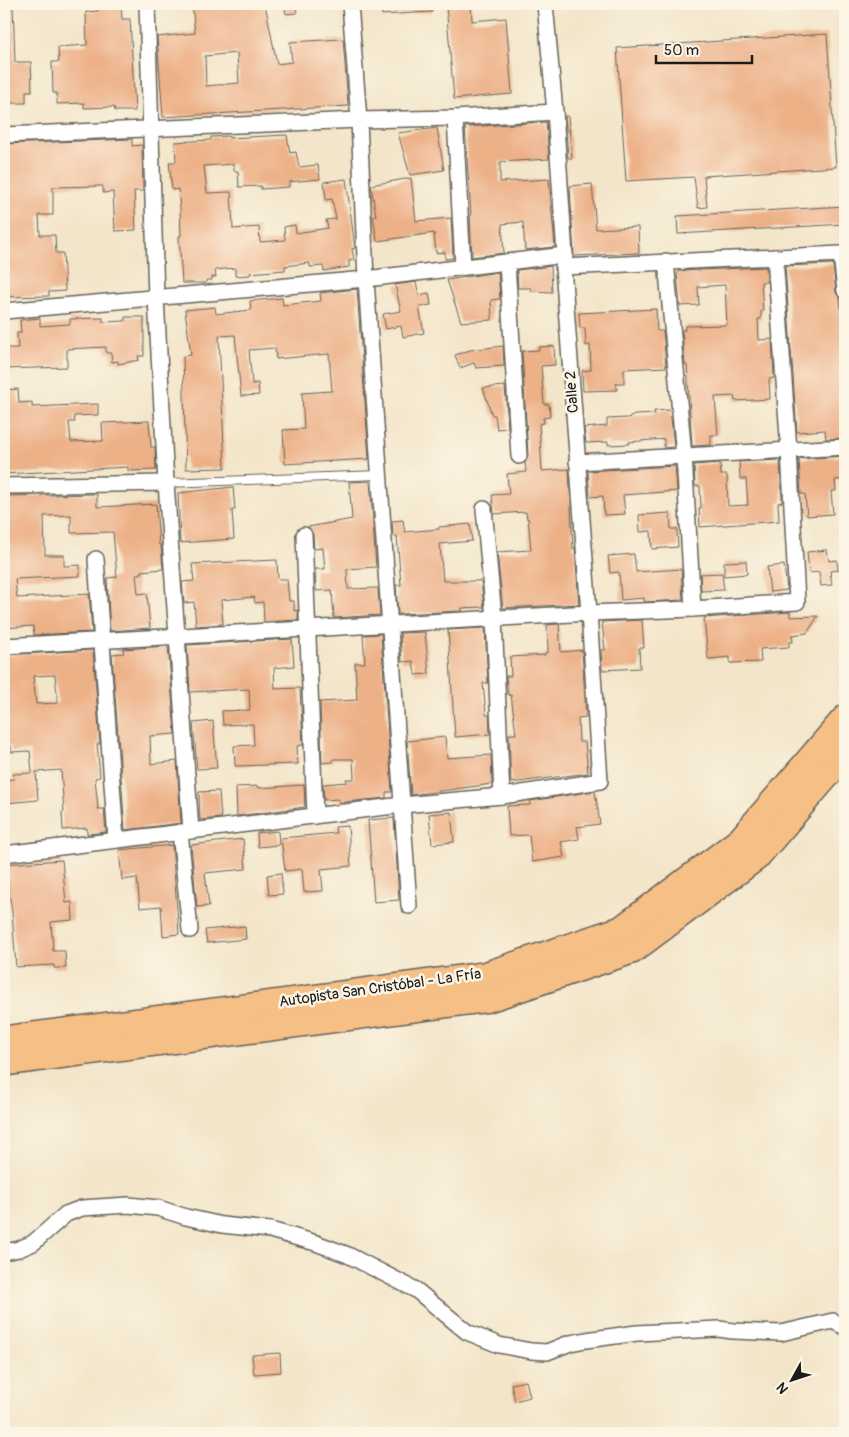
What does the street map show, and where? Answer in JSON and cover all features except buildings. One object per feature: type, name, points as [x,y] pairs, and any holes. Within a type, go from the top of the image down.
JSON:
[{"type":"highway","name":"Autopista San Cristóbal - La Fría","points":[[4,1038],[484,975],[620,929],[740,840],[845,718]]},
{"type":"highway","name":"Autopista San Cristóbal - La Fría","points":[[4,1063],[490,999],[632,951],[756,858],[845,755]]},
{"type":"street","points":[[147,4],[156,298],[177,636],[190,930]]},
{"type":"street","points":[[350,4],[359,120],[366,279],[409,906]]},
{"type":"street","name":"Calle 2","points":[[502,796],[600,781],[577,462],[555,112],[545,4]]},
{"type":"street","points":[[4,135],[359,120],[455,118],[555,112]]},
{"type":"street","points":[[455,118],[463,267]]},
{"type":"street","points":[[4,312],[366,279],[507,263],[666,261],[841,254],[845,291]]},
{"type":"street","points":[[4,646],[797,602],[789,450],[775,257]]},
{"type":"street","points":[[666,261],[684,456],[693,609]]},
{"type":"street","points":[[507,263],[518,456]]},
{"type":"street","points":[[577,462],[845,447]]},
{"type":"street","points":[[4,486],[166,483]]},
{"type":"street","points":[[4,854],[402,805],[502,796],[494,618],[484,509]]},
{"type":"street","points":[[304,535],[315,816]]},
{"type":"street","points":[[96,559],[116,840]]},
{"type":"street","points":[[4,1252],[19,1249],[33,1242],[66,1214],[82,1208],[128,1204],[158,1208],[186,1217],[222,1224],[270,1230],[316,1243],[348,1255],[416,1290],[467,1332],[499,1345],[530,1351],[547,1352],[570,1343],[637,1333],[718,1328],[734,1332],[781,1333],[833,1322],[845,1327]]},
{"type":"lane","points":[[166,483],[380,475]]}]
